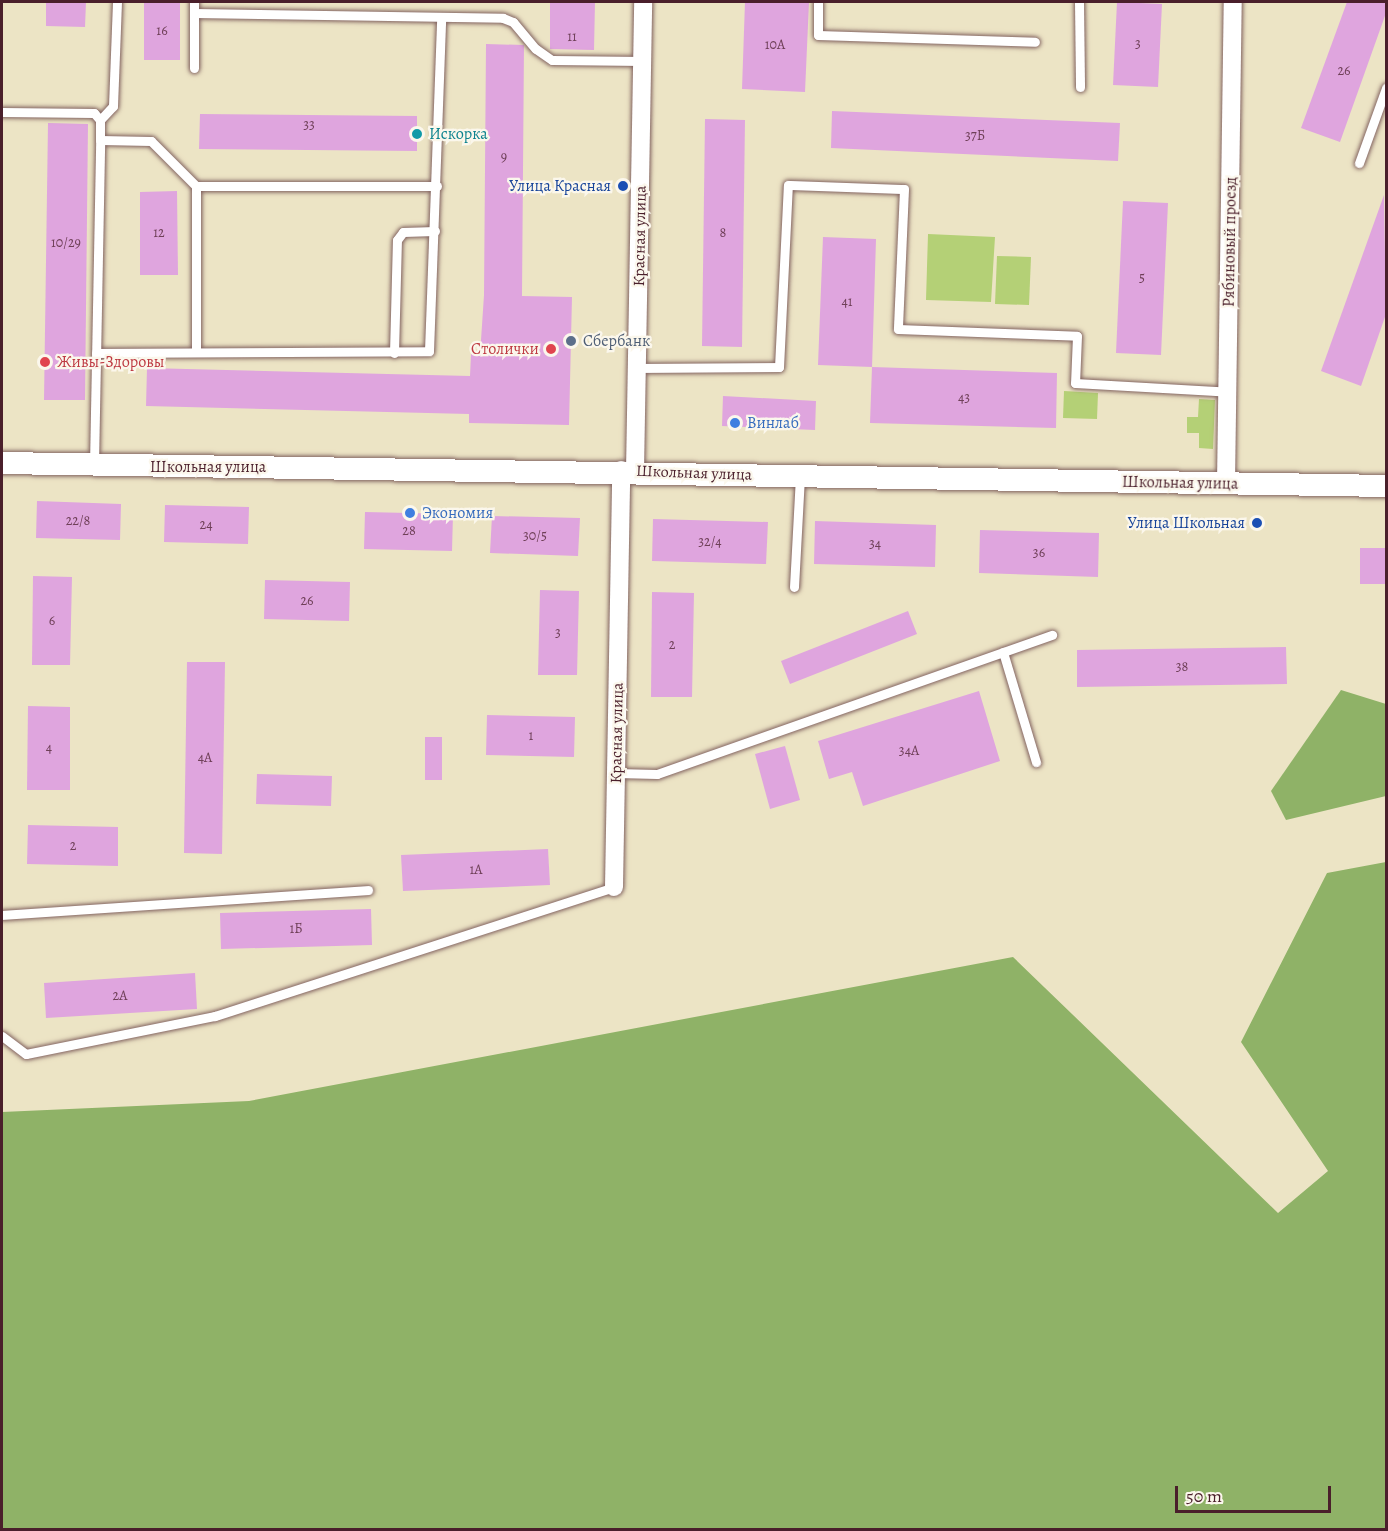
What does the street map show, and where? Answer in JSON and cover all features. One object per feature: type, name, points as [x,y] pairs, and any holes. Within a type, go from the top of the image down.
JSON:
[{"type":"street","name":"Красная улица","points":[[614,887],[616,773],[628,470],[639,368],[643,2]]},
{"type":"street","name":"Рябиновый проезд","points":[[1226,483],[1233,2]]},
{"type":"street","name":"Школьная улица","points":[[2,462],[94,466],[628,470],[800,476],[1386,486]]},
{"type":"lane","points":[[100,120],[113,106],[117,2]]},
{"type":"lane","points":[[194,2],[194,68]]},
{"type":"lane","points":[[818,2],[818,34],[1035,42]]},
{"type":"lane","points":[[1079,2],[1080,87]]},
{"type":"lane","points":[[194,13],[441,17],[513,22],[536,49],[552,60],[643,61]]},
{"type":"lane","points":[[96,353],[429,351],[437,186],[441,17]]},
{"type":"lane","points":[[1359,163],[1386,88]]},
{"type":"lane","points":[[2,112],[94,113],[100,120],[94,466]]},
{"type":"lane","points":[[100,140],[151,141],[196,186],[437,186]]},
{"type":"lane","points":[[639,368],[779,367],[788,185],[904,189],[898,329],[1077,336],[1075,383],[1229,392]]},
{"type":"lane","points":[[196,186],[196,351]]},
{"type":"lane","points":[[394,352],[398,240],[403,232],[435,231]]},
{"type":"lane","points":[[794,587],[800,476]]},
{"type":"lane","points":[[616,773],[657,774],[1052,635]]},
{"type":"lane","points":[[1003,652],[1036,762]]},
{"type":"lane","points":[[2,1036],[26,1054],[215,1016],[614,887]]},
{"type":"lane","points":[[2,915],[368,890]]},
{"type":"green space","points":[[928,234],[995,237],[991,302],[926,300]]},
{"type":"green space","points":[[997,256],[1031,257],[1029,305],[995,304]]},
{"type":"green space","points":[[1064,391],[1098,393],[1097,419],[1063,418]]},
{"type":"green space","points":[[1199,399],[1215,400],[1213,449],[1199,448],[1199,433],[1187,433],[1187,417],[1198,417]]},
{"type":"green space","points":[[1341,690],[1386,704],[1386,796],[1286,820],[1271,791]]},
{"type":"green space","points":[[1386,862],[1386,1529],[2,1529],[2,1112],[249,1101],[1013,957],[1278,1213],[1328,1171],[1241,1042],[1327,873]]},
{"type":"building","points":[[46,2],[86,2],[85,27],[46,26]]},
{"type":"building","points":[[144,2],[180,2],[180,60],[144,60]]},
{"type":"building","points":[[550,2],[595,2],[594,50],[550,49]]},
{"type":"building","points":[[745,2],[809,2],[805,92],[742,89]]},
{"type":"building","points":[[1117,2],[1162,4],[1158,87],[1113,85]]},
{"type":"building","points":[[1347,2],[1386,2],[1386,13],[1340,142],[1301,128]]},
{"type":"building","points":[[486,44],[524,45],[522,296],[572,297],[569,425],[469,423],[469,414],[146,406],[147,368],[470,376],[471,354],[480,355],[484,295]]},
{"type":"building","points":[[832,111],[1120,123],[1118,161],[831,148]]},
{"type":"building","points":[[200,114],[417,116],[417,151],[199,149]]},
{"type":"building","points":[[705,119],[745,120],[742,347],[702,346]]},
{"type":"building","points":[[48,123],[88,124],[85,400],[44,400]]},
{"type":"building","points":[[177,191],[178,275],[140,275],[140,192]]},
{"type":"building","points":[[1384,195],[1386,314],[1361,386],[1321,371]]},
{"type":"building","points":[[1123,201],[1168,203],[1161,355],[1116,353]]},
{"type":"building","points":[[823,237],[876,239],[872,367],[818,365]]},
{"type":"building","points":[[872,367],[1057,373],[1056,428],[870,423]]},
{"type":"building","points":[[723,396],[816,401],[815,430],[722,426]]},
{"type":"building","points":[[37,501],[121,504],[120,540],[36,538]]},
{"type":"building","points":[[165,505],[249,507],[248,544],[164,542]]},
{"type":"building","points":[[365,512],[453,514],[452,551],[364,549]]},
{"type":"building","points":[[492,516],[580,518],[578,556],[490,553]]},
{"type":"building","points":[[653,519],[768,522],[766,564],[652,561]]},
{"type":"building","points":[[815,521],[936,525],[935,567],[814,564]]},
{"type":"building","points":[[980,530],[1099,533],[1098,577],[979,573]]},
{"type":"building","points":[[1360,548],[1386,548],[1386,584],[1360,584]]},
{"type":"building","points":[[33,576],[72,577],[70,665],[32,665]]},
{"type":"building","points":[[265,580],[350,582],[349,621],[264,619]]},
{"type":"building","points":[[540,590],[579,591],[577,675],[538,675]]},
{"type":"building","points":[[652,592],[694,593],[692,697],[651,697]]},
{"type":"building","points":[[908,611],[917,634],[790,684],[781,661]]},
{"type":"building","points":[[1286,647],[1287,684],[1077,687],[1077,650]]},
{"type":"building","points":[[187,662],[225,662],[222,854],[184,853]]},
{"type":"building","points":[[979,691],[1000,761],[863,806],[852,772],[829,779],[818,741]]},
{"type":"building","points":[[28,706],[70,707],[70,790],[27,790]]},
{"type":"building","points":[[487,715],[575,717],[574,757],[486,755]]},
{"type":"building","points":[[425,737],[442,737],[442,780],[425,780]]},
{"type":"building","points":[[785,746],[800,800],[770,809],[755,754]]},
{"type":"building","points":[[257,774],[332,776],[331,806],[256,804]]},
{"type":"building","points":[[28,825],[118,827],[118,866],[27,864]]},
{"type":"building","points":[[548,849],[550,885],[403,891],[401,855]]},
{"type":"building","points":[[371,909],[372,945],[221,949],[220,913]]},
{"type":"building","points":[[195,973],[197,1009],[46,1018],[44,983]]},
{"type":"place","name":"Искорка","points":[[417,134]]},
{"type":"place","name":"Улица Красная","points":[[623,186]]},
{"type":"place","name":"Сбербанк","points":[[571,341]]},
{"type":"place","name":"Столички","points":[[551,349]]},
{"type":"place","name":"Живы-Здоровы","points":[[45,362]]},
{"type":"place","name":"Винлаб","points":[[735,423]]},
{"type":"place","name":"Экономия","points":[[410,513]]},
{"type":"place","name":"Улица Школьная","points":[[1257,523]]}]
